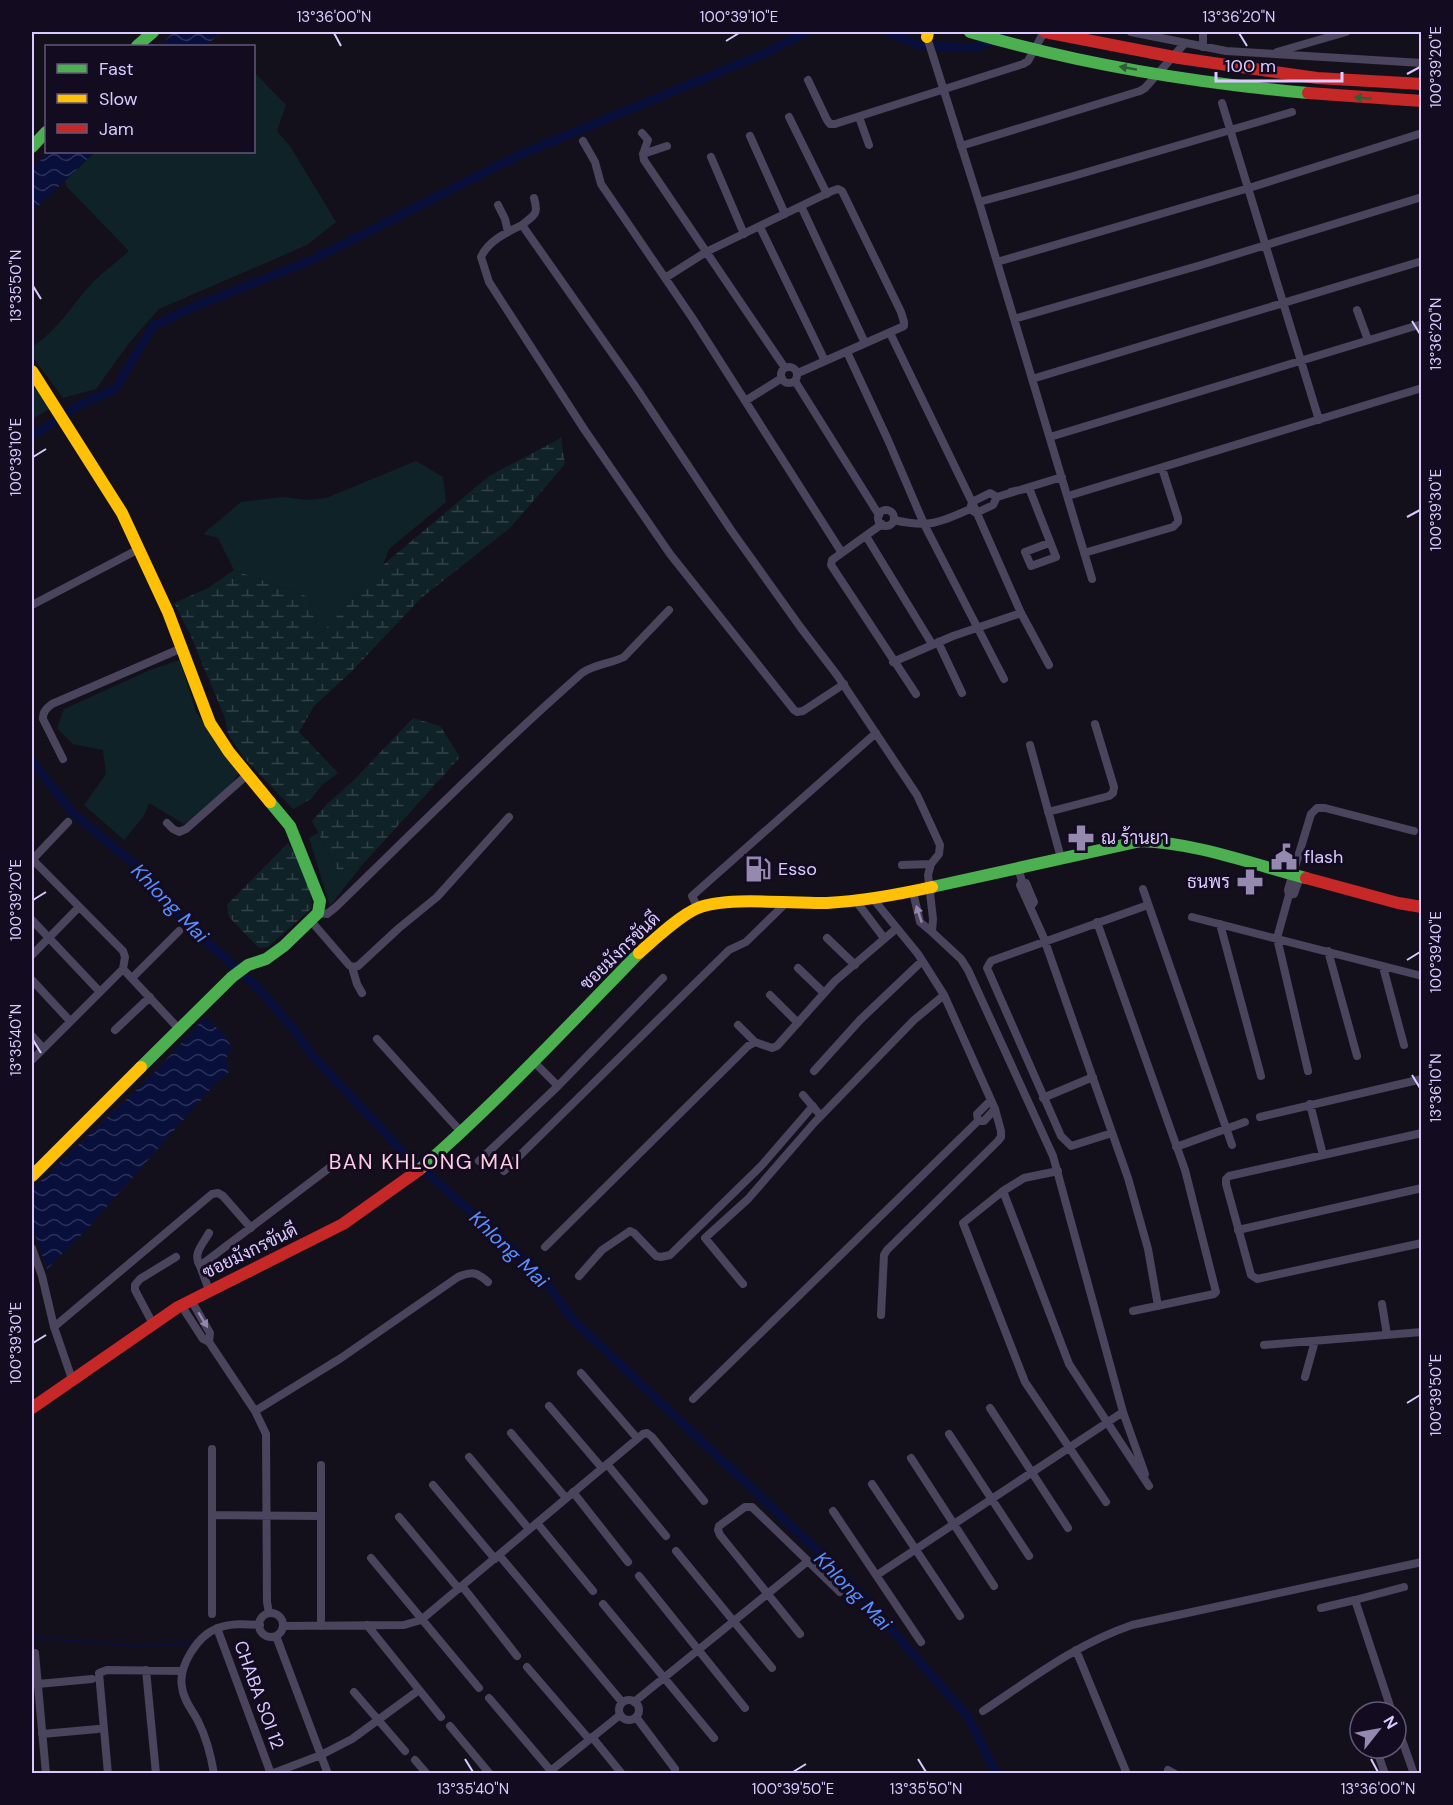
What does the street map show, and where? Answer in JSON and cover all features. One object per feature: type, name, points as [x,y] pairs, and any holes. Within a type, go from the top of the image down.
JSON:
[{"type":"main road","points":[[138,45],[153,32]]},
{"type":"main road","points":[[970,32],[1047,52],[1177,77],[1298,92],[1422,101]]},
{"type":"main road","points":[[1044,32],[1179,58],[1317,78],[1422,84]]},
{"type":"main road","points":[[32,147],[45,133]]},
{"type":"main road","points":[[32,371],[106,485],[139,549],[168,612],[210,723],[229,752],[293,833],[320,902],[315,917],[273,955],[248,965],[232,977],[32,1176]]},
{"type":"main road","name":"ซอยมังกรขันดี","points":[[32,1408],[186,1303],[343,1224],[415,1174],[462,1133],[534,1062],[639,953],[664,931],[698,908],[726,903],[826,903],[874,900],[1141,841],[1165,842],[1398,903],[1422,907]]},
{"type":"street","points":[[808,80],[830,124],[835,124],[1023,64],[1028,61],[1044,32]]},
{"type":"street","points":[[1136,32],[1226,51],[1422,63]]},
{"type":"street","points":[[1203,32],[1203,47]]},
{"type":"street","points":[[1270,54],[1346,32]]},
{"type":"street","points":[[928,39],[1092,579]]},
{"type":"street","points":[[961,146],[1140,91],[1185,43]]},
{"type":"street","points":[[1222,103],[1319,420]]},
{"type":"street","points":[[979,202],[1292,112]]},
{"type":"street","points":[[789,117],[827,194]]},
{"type":"street","points":[[859,117],[869,145]]},
{"type":"street","points":[[642,133],[648,144],[643,154],[645,160],[785,368]]},
{"type":"street","points":[[997,262],[1249,188],[1422,133]]},
{"type":"street","points":[[750,136],[785,214]]},
{"type":"street","points":[[583,141],[595,162],[601,184],[665,278],[842,554]]},
{"type":"street","points":[[643,154],[667,146]]},
{"type":"street","points":[[711,157],[744,234]]},
{"type":"street","points":[[665,278],[706,252],[838,189],[846,197],[900,312],[904,326],[825,361],[788,383],[782,378]]},
{"type":"street","points":[[1014,319],[1266,245],[1422,196]]},
{"type":"street","points":[[534,198],[537,207],[535,214],[484,250],[481,257],[489,282],[584,429],[670,554],[794,710],[803,711],[844,684]]},
{"type":"street","points":[[498,205],[508,232]]},
{"type":"street","points":[[801,206],[865,343]]},
{"type":"street","points":[[522,225],[633,383],[731,530],[844,684],[917,795],[940,845],[939,854],[931,864],[928,875],[933,919],[932,932]]},
{"type":"street","points":[[760,227],[825,361]]},
{"type":"street","points":[[1032,379],[1422,261]]},
{"type":"street","points":[[1357,310],[1368,340]]},
{"type":"street","points":[[1050,437],[1422,324]]},
{"type":"street","points":[[890,333],[1021,613],[1049,665]]},
{"type":"street","points":[[847,352],[924,524],[1004,679]]},
{"type":"street","points":[[782,378],[781,374],[785,368],[793,367],[796,377],[880,520],[887,525],[894,520],[924,524],[943,522],[973,508],[993,505],[997,497],[1062,477]]},
{"type":"street","points":[[745,401],[782,378]]},
{"type":"street","points":[[1068,496],[1422,388]]},
{"type":"street","points":[[1084,553],[1176,524],[1178,518],[1162,468]]},
{"type":"street","points":[[1011,492],[1029,488],[1049,543]]},
{"type":"street","points":[[894,520],[893,514],[887,510],[882,512],[880,520],[866,536],[832,560],[832,569],[915,694]]},
{"type":"street","points":[[866,536],[935,643],[962,693]]},
{"type":"street","points":[[32,605],[139,549]]},
{"type":"street","points":[[362,993],[352,967],[315,917],[327,914],[336,907],[436,808],[582,672],[624,657],[669,610]]},
{"type":"street","points":[[893,662],[935,643],[1021,613]]},
{"type":"street","points":[[63,759],[42,719],[45,709],[182,648]]},
{"type":"street","points":[[1048,812],[1113,793],[1114,788],[1095,724]]},
{"type":"street","points":[[698,908],[692,896],[876,733]]},
{"type":"street","points":[[1029,745],[1061,858]]},
{"type":"street","points":[[167,823],[173,830],[179,832],[186,829],[247,775]]},
{"type":"street","points":[[1308,1071],[1277,938],[1289,895],[1294,894],[1311,814],[1317,808],[1325,808],[1414,831]]},
{"type":"street","points":[[352,967],[358,966],[399,928],[432,902],[509,817]]},
{"type":"street","points":[[32,1060],[123,969],[125,954],[123,951],[32,859],[68,822]]},
{"type":"street","points":[[902,865],[931,864]]},
{"type":"street","points":[[1018,868],[1022,881],[1020,885],[1045,940],[1112,1133],[1140,1221],[1158,1306]]},
{"type":"street","points":[[1143,889],[1232,1145]]},
{"type":"street","points":[[913,892],[920,922],[961,959],[968,970],[1053,1156],[1124,1412],[1149,1486],[1069,1364],[1003,1191]]},
{"type":"street","points":[[874,900],[922,961],[944,994],[993,1105],[1001,1131],[998,1141],[884,1255],[881,1316]]},
{"type":"street","points":[[856,901],[884,938]]},
{"type":"street","points":[[504,1171],[729,950],[746,942],[788,902]]},
{"type":"street","points":[[1112,1133],[1071,1146],[1061,1136],[987,968],[991,961],[1148,904]]},
{"type":"street","points":[[32,955],[79,907]]},
{"type":"street","points":[[1192,917],[1422,975]]},
{"type":"street","points":[[32,920],[100,992]]},
{"type":"street","points":[[1097,922],[1176,1147],[1197,1214],[1216,1292],[1133,1311]]},
{"type":"street","points":[[1220,924],[1261,1076]]},
{"type":"street","points":[[738,1025],[755,1042],[772,1048],[777,1046],[835,981],[897,928]]},
{"type":"street","points":[[132,978],[179,931]]},
{"type":"street","points":[[827,938],[855,965]]},
{"type":"street","points":[[1328,951],[1357,1056]]},
{"type":"street","points":[[814,1071],[860,1020],[922,961]]},
{"type":"street","points":[[1383,966],[1404,1045]]},
{"type":"street","points":[[798,968],[824,993]]},
{"type":"street","points":[[123,969],[180,1029]]},
{"type":"street","points":[[479,1161],[558,1086],[663,978]]},
{"type":"street","points":[[32,980],[70,1021]]},
{"type":"street","points":[[743,1284],[705,1238],[748,1199],[821,1116],[914,1020],[944,994]]},
{"type":"street","points":[[770,995],[798,1023]]},
{"type":"street","points":[[115,1030],[150,997]]},
{"type":"street","points":[[32,1036],[43,1048]]},
{"type":"street","points":[[377,1039],[462,1133]]},
{"type":"street","points":[[545,1247],[748,1046],[755,1042]]},
{"type":"street","points":[[534,1062],[558,1086]]},
{"type":"street","points":[[1043,1098],[1094,1077]]},
{"type":"street","points":[[1260,1117],[1422,1079]]},
{"type":"street","points":[[803,1095],[821,1116]]},
{"type":"street","points":[[1310,1104],[1323,1155]]},
{"type":"street","points":[[693,1400],[978,1121],[984,1121],[993,1105]]},
{"type":"street","points":[[579,1276],[602,1250],[630,1231],[656,1256],[670,1255],[762,1165],[813,1106]]},
{"type":"street","points":[[1176,1147],[1245,1122]]},
{"type":"street","points":[[1422,1133],[1229,1176],[1226,1179],[1251,1275],[1257,1279],[1422,1243]]},
{"type":"street","points":[[200,1266],[337,1162]]},
{"type":"street","points":[[1058,1171],[1024,1178],[1003,1191],[963,1223],[1025,1382],[1106,1502]]},
{"type":"street","points":[[1238,1230],[1422,1188]]},
{"type":"street","points":[[54,1327],[212,1194],[218,1192],[223,1196],[250,1228]]},
{"type":"street","points":[[209,1233],[196,1254],[196,1261],[210,1290]]},
{"type":"street","points":[[32,1248],[47,1292],[54,1327],[72,1379]]},
{"type":"street","points":[[153,1324],[135,1290],[135,1285],[176,1257]]},
{"type":"street","points":[[255,1411],[341,1358],[458,1276],[476,1272],[488,1282]]},
{"type":"street","points":[[186,1303],[210,1333],[209,1342],[255,1411],[266,1434],[267,1602],[269,1613]]},
{"type":"street","points":[[1382,1304],[1387,1335]]},
{"type":"street","points":[[1264,1345],[1422,1332]]},
{"type":"street","points":[[1305,1377],[1315,1341]]},
{"type":"street","points":[[581,1373],[638,1438]]},
{"type":"street","points":[[549,1406],[666,1536]]},
{"type":"street","points":[[990,1408],[1068,1528]]},
{"type":"street","points":[[877,1575],[1124,1412]]},
{"type":"street","points":[[512,1433],[628,1562]]},
{"type":"street","points":[[283,1626],[405,1625],[421,1620],[638,1438],[647,1434],[652,1437],[704,1501]]},
{"type":"street","points":[[949,1434],[1029,1556]]},
{"type":"street","points":[[212,1449],[212,1614]]},
{"type":"street","points":[[469,1457],[529,1529]]},
{"type":"street","points":[[910,1458],[994,1586]]},
{"type":"street","points":[[321,1465],[321,1626]]},
{"type":"street","points":[[872,1484],[960,1616]]},
{"type":"street","points":[[434,1485],[622,1702]]},
{"type":"street","points":[[800,1634],[720,1534],[719,1526],[745,1507],[752,1507],[840,1592]]},
{"type":"street","points":[[833,1511],[921,1642]]},
{"type":"street","points":[[212,1515],[321,1516]]},
{"type":"street","points":[[399,1517],[517,1656]]},
{"type":"street","points":[[537,1523],[593,1591]]},
{"type":"street","points":[[676,1551],[772,1668]]},
{"type":"street","points":[[371,1558],[479,1688]]},
{"type":"street","points":[[634,1702],[808,1561]]},
{"type":"street","points":[[983,1711],[1076,1650],[1103,1635],[1132,1625],[1422,1562]]},
{"type":"street","points":[[639,1575],[744,1708]]},
{"type":"street","points":[[1321,1608],[1404,1587]]},
{"type":"street","points":[[1355,1600],[1388,1700]]},
{"type":"street","points":[[603,1604],[714,1738]]},
{"type":"street","points":[[260,1625],[264,1616],[269,1613]]},
{"type":"street","points":[[269,1613],[280,1617],[283,1626],[276,1636]]},
{"type":"street","points":[[214,1773],[198,1722],[184,1696],[182,1671],[199,1643],[217,1628],[242,1624],[260,1625]]},
{"type":"street","points":[[260,1625],[265,1635],[276,1636]]},
{"type":"street","points":[[367,1625],[441,1717]]},
{"type":"street","name":"CHABA SOI 12","points":[[217,1628],[271,1773]]},
{"type":"street","points":[[276,1636],[328,1773]]},
{"type":"street","points":[[1076,1650],[1127,1773]]},
{"type":"street","points":[[35,1653],[46,1773]]},
{"type":"street","points":[[527,1667],[622,1773]]},
{"type":"street","points":[[108,1773],[99,1673],[107,1670],[182,1671]]},
{"type":"street","points":[[146,1670],[156,1773]]},
{"type":"street","points":[[38,1684],[92,1679]]},
{"type":"street","points":[[271,1773],[321,1755],[352,1739],[418,1690]]},
{"type":"street","points":[[354,1692],[405,1751]]},
{"type":"street","points":[[489,1698],[554,1771],[590,1738],[620,1715]]},
{"type":"street","points":[[628,1700],[639,1707],[636,1718],[627,1720],[620,1715],[619,1708],[622,1702],[628,1700]]},
{"type":"street","points":[[636,1718],[675,1769]]},
{"type":"street","points":[[450,1726],[490,1773]]},
{"type":"street","points":[[42,1734],[98,1729]]},
{"type":"street","points":[[1408,1758],[1414,1773]]},
{"type":"street","points":[[415,1760],[427,1773]]},
{"type":"green space","points":[[255,73],[286,105],[277,131],[290,146],[336,222],[307,245],[159,309],[129,343],[96,389],[63,398],[32,356],[32,347],[57,325],[93,282],[129,251],[67,187],[65,181],[94,153],[255,153]]},
{"type":"green space","points":[[32,385],[51,408],[32,419]]},
{"type":"green space","points":[[561,438],[565,464],[510,528],[421,598],[352,671],[314,706],[299,732],[338,773],[322,785],[311,799],[293,809],[244,758],[228,734],[225,718],[190,634],[174,603],[208,588],[234,570],[309,597],[319,636],[383,565],[489,476]]},
{"type":"green space","points":[[416,461],[443,477],[446,502],[389,549],[383,565],[319,636],[309,597],[234,570],[218,538],[203,534],[241,502],[283,497],[307,500],[326,498]]},
{"type":"green space","points":[[180,660],[196,712],[221,747],[242,769],[221,798],[184,824],[149,803],[144,816],[124,840],[84,805],[106,774],[103,750],[73,744],[57,728],[64,709],[150,670]]},
{"type":"green space","points":[[413,718],[440,726],[460,757],[363,864],[338,871],[312,821]]},
{"type":"green space","points":[[318,833],[338,871],[363,864],[330,906],[309,838]]},
{"type":"green space","points":[[288,843],[310,890],[312,908],[268,947],[259,948],[229,917],[227,905]]},
{"type":"water","points":[[174,32],[221,32],[207,45],[160,45]]},
{"type":"water","points":[[48,153],[94,153],[32,212],[32,168]]},
{"type":"water","points":[[205,1017],[224,1034],[232,1048],[226,1059],[230,1071],[215,1084],[88,1228],[47,1269],[32,1226],[32,1189],[156,1071]]},
{"type":"waterway","points":[[32,436],[74,408],[116,388],[153,326],[191,308],[316,258],[517,156],[768,52],[806,32]]},
{"type":"waterway","points":[[889,32],[918,45],[971,48],[988,43],[1002,32]]},
{"type":"waterway","name":"Khlong Mai","points":[[32,761],[72,812],[141,870],[193,929],[256,986],[288,1022],[314,1057],[401,1150],[539,1272],[573,1320],[816,1549],[866,1600],[968,1717],[997,1774]]},
{"type":"waterway","points":[[32,1637],[139,1646],[193,1643]]},
{"type":"traffic: fast","points":[[138,45],[153,32]]},
{"type":"traffic: fast","points":[[970,32],[1053,54],[1137,71],[1222,84],[1308,93]]},
{"type":"traffic: fast","points":[[32,147],[45,133]]},
{"type":"traffic: fast","points":[[141,1067],[232,977],[248,965],[266,959],[284,946],[318,913],[320,901],[290,826],[270,802]]},
{"type":"traffic: fast","points":[[932,887],[1141,841],[1204,850],[1306,878]]},
{"type":"traffic: fast","points":[[419,1170],[504,1091],[639,953]]},
{"type":"traffic: slow","points":[[927,37],[928,32]]},
{"type":"traffic: slow","points":[[32,371],[122,513],[168,612],[210,723],[229,752],[270,802]]},
{"type":"traffic: slow","points":[[639,953],[683,916],[710,904],[742,901],[841,902],[932,887]]},
{"type":"traffic: slow","points":[[32,1176],[141,1067]]},
{"type":"traffic: jam","points":[[1045,32],[1179,58],[1317,78],[1422,84]]},
{"type":"traffic: jam","points":[[1308,93],[1422,101]]},
{"type":"traffic: jam","points":[[1306,878],[1398,903],[1422,907]]},
{"type":"traffic: jam","points":[[32,1408],[178,1307],[343,1224],[419,1170]]},
{"type":"place","name":"ณ ร้านยา","points":[[1081,838]]},
{"type":"place","name":"flash","points":[[1284,857]]},
{"type":"place","name":"Esso","points":[[758,869]]},
{"type":"place","name":"ธนพร","points":[[1250,882]]},
{"type":"district","name":"BAN KHLONG MAI","points":[[425,1162]]}]
